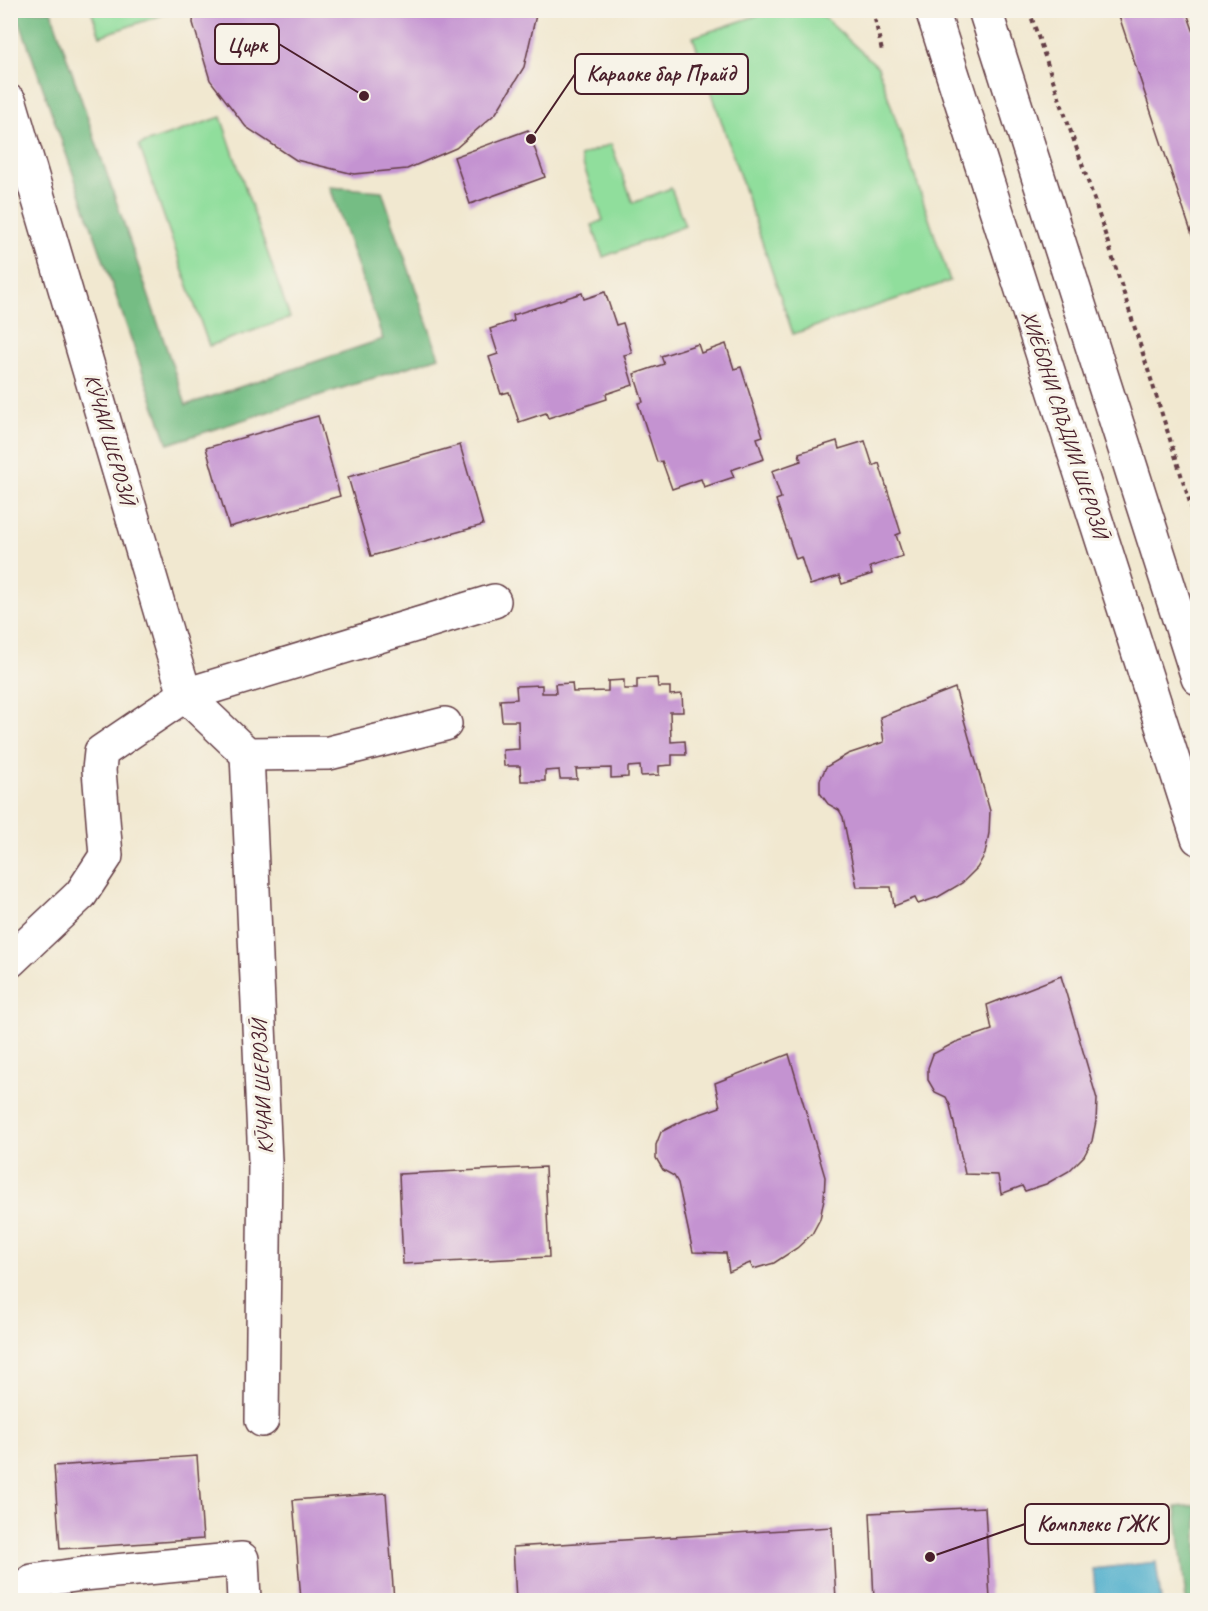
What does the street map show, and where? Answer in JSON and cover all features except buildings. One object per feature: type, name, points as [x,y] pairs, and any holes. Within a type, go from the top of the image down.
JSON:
[{"type":"main road","name":"ХИЁБОНИ САЪДИИ ШЕРОЗӢ","points":[[932,10],[1197,838]]},
{"type":"main road","points":[[986,10],[1197,678]]},
{"type":"main road","name":"КӮЧАИ ШЕРОЗӢ","points":[[10,102],[185,696]]},
{"type":"main road","points":[[10,961],[81,894],[106,856],[99,770],[101,752],[185,696],[494,601]]},
{"type":"main road","points":[[185,696],[247,753],[329,753],[445,724]]},
{"type":"main road","name":"КӮЧАИ ШЕРОЗӢ","points":[[247,753],[265,1161],[262,1420]]},
{"type":"main road","points":[[28,1600],[32,1581],[242,1559],[244,1600]]},
{"type":"path","points":[[873,10],[882,51]]},
{"type":"path","points":[[1029,10],[1094,199],[1197,528]]},
{"type":"green space","points":[[91,10],[174,10],[174,11],[100,36]]},
{"type":"green space","points":[[16,11],[51,11],[186,405],[383,339],[330,187],[382,191],[439,357],[168,444]]},
{"type":"green space","points":[[771,11],[817,11],[878,67],[950,281],[793,334],[693,37]]},
{"type":"green space","points":[[221,117],[290,318],[209,346],[139,145]]},
{"type":"green space","points":[[611,144],[633,203],[671,188],[685,226],[603,257],[592,225],[603,220],[580,156]]},
{"type":"green space","points":[[1197,1505],[1197,1600],[1186,1600],[1176,1507]]},
{"type":"water","points":[[1156,1562],[1161,1600],[1096,1600],[1093,1569]]},
{"type":"place","name":"Цирк","points":[[364,96]]},
{"type":"place","name":"Караоке бар Прайд","points":[[531,139]]},
{"type":"place","name":"Комплекс ГЖК","points":[[930,1557]]}]
